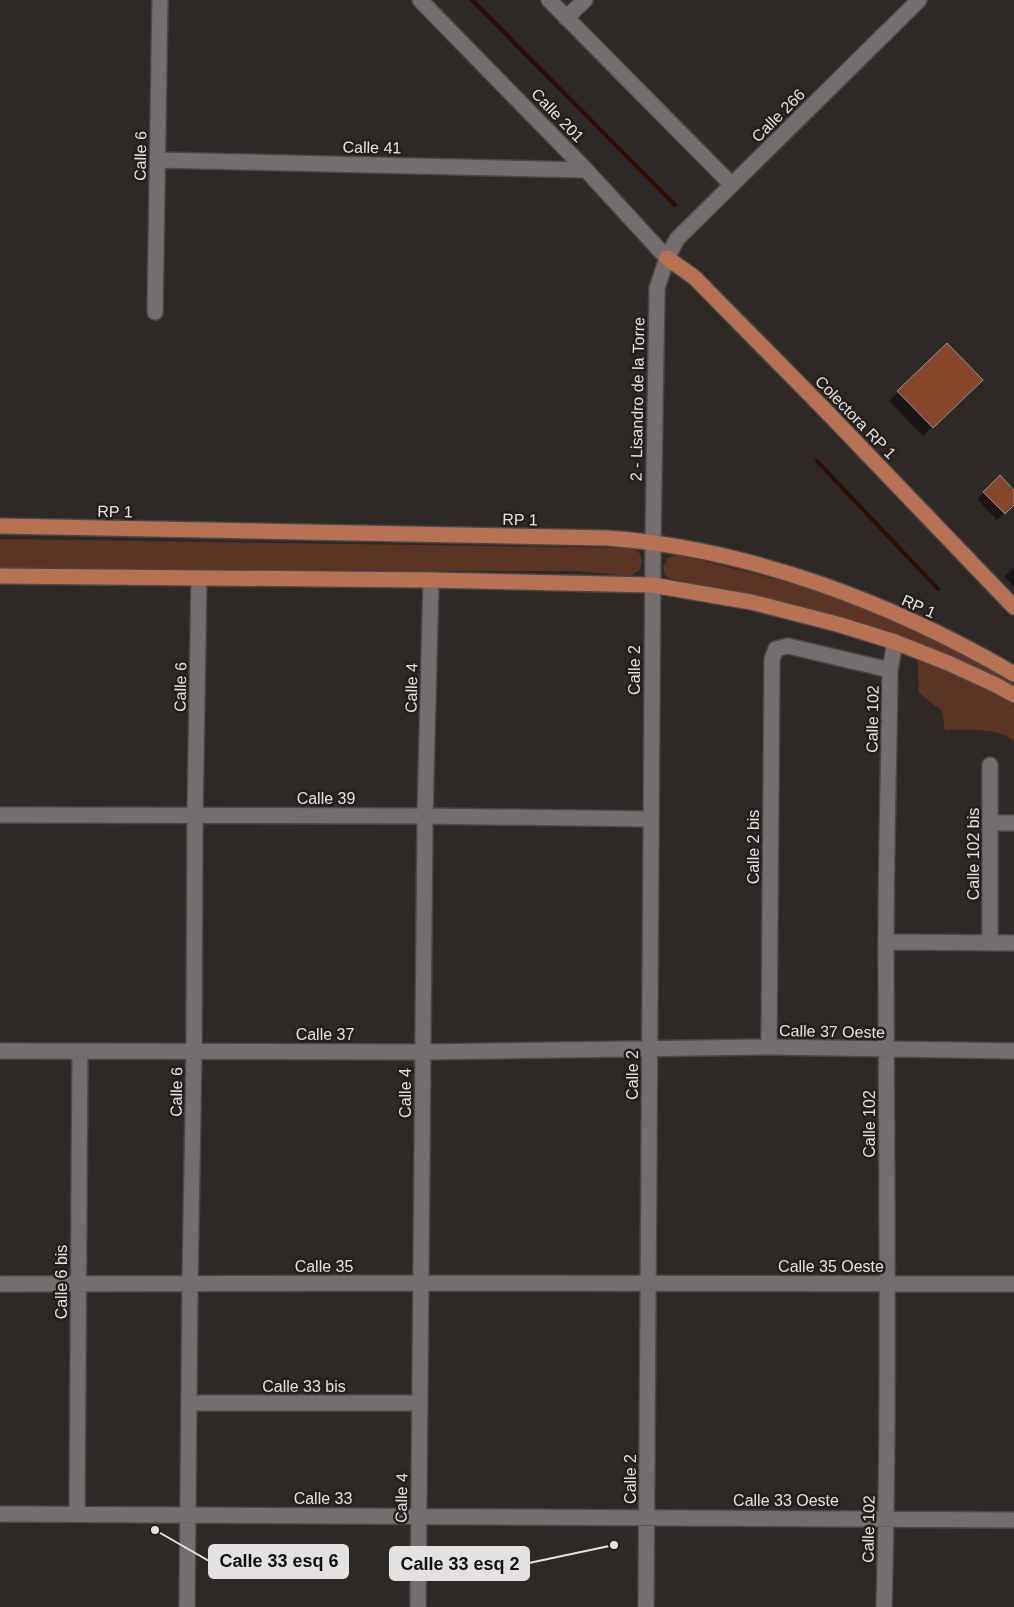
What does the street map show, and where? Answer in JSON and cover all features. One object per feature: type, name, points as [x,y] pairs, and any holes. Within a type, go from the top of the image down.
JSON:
[{"type":"main road","name":"Colectora RP 1","points":[[667,258],[701,284],[1014,606]]},
{"type":"main road","name":"RP 1","points":[[0,526],[597,538],[653,542],[733,559],[845,593],[916,623],[984,656],[1014,674]]},
{"type":"main road","points":[[0,576],[431,580],[652,585],[751,602],[837,624],[896,642],[948,663],[1013,693]]},
{"type":"street","name":"Calle 6","points":[[155,312],[160,0]]},
{"type":"street","name":"Calle 201","points":[[420,0],[586,170],[667,258]]},
{"type":"street","points":[[549,0],[732,185]]},
{"type":"street","points":[[566,18],[585,0]]},
{"type":"street","name":"Calle 266","points":[[667,258],[677,239],[919,0]]},
{"type":"street","name":"Calle 41","points":[[157,160],[586,170]]},
{"type":"street","name":"2 - Lisandro de la Torre","points":[[653,542],[657,288],[667,258]]},
{"type":"street","name":"Calle 2","points":[[646,1607],[653,542]]},
{"type":"street","name":"Calle 6","points":[[187,1607],[199,578]]},
{"type":"street","name":"Calle 4","points":[[418,1607],[425,816],[431,580]]},
{"type":"street","name":"Calle 102","points":[[884,1607],[887,1284],[886,942],[890,670],[896,642]]},
{"type":"street","name":"Calle 2 bis","points":[[769,1047],[772,659],[776,649],[788,646],[890,670]]},
{"type":"street","name":"Calle 102 bis","points":[[990,765],[990,943]]},
{"type":"street","name":"Calle 39","points":[[0,815],[425,816],[651,819]]},
{"type":"street","points":[[990,824],[1014,823]]},
{"type":"street","points":[[886,942],[1014,943]]},
{"type":"street","name":"Calle 37 Oeste","points":[[650,1048],[769,1047],[1014,1051]]},
{"type":"street","name":"Calle 37","points":[[0,1051],[423,1052],[650,1048]]},
{"type":"street","name":"Calle 6 bis","points":[[77,1514],[80,1051]]},
{"type":"street","name":"Calle 35","points":[[0,1284],[648,1283]]},
{"type":"street","name":"Calle 35 Oeste","points":[[648,1283],[1014,1284]]},
{"type":"street","name":"Calle 33 bis","points":[[189,1403],[420,1403]]},
{"type":"street","name":"Calle 33","points":[[0,1514],[647,1517]]},
{"type":"street","name":"Calle 33 Oeste","points":[[647,1517],[1014,1520]]},
{"type":"shaded area","points":[[0,539],[630,548],[639,552],[642,561],[640,570],[627,576],[577,571],[0,570]]},
{"type":"shaded area","points":[[677,555],[822,593],[887,618],[952,648],[994,671],[1014,683],[1014,693],[799,608],[669,578],[665,575],[663,566],[668,558]]},
{"type":"shaded area","points":[[917,654],[995,692],[1014,705],[1014,743],[1002,734],[993,732],[945,730],[942,711],[919,693]]},
{"type":"building","points":[[947,343],[983,380],[933,428],[897,391]]},
{"type":"building","points":[[1000,475],[1014,490],[1014,505],[1005,514],[983,492]]},
{"type":"waterway","points":[[472,0],[675,205]]},
{"type":"waterway","points":[[817,461],[938,589]]},
{"type":"place","name":"Calle 33 esq 6","points":[[155,1530]]},
{"type":"place","name":"Calle 33 esq 2","points":[[614,1545]]}]
